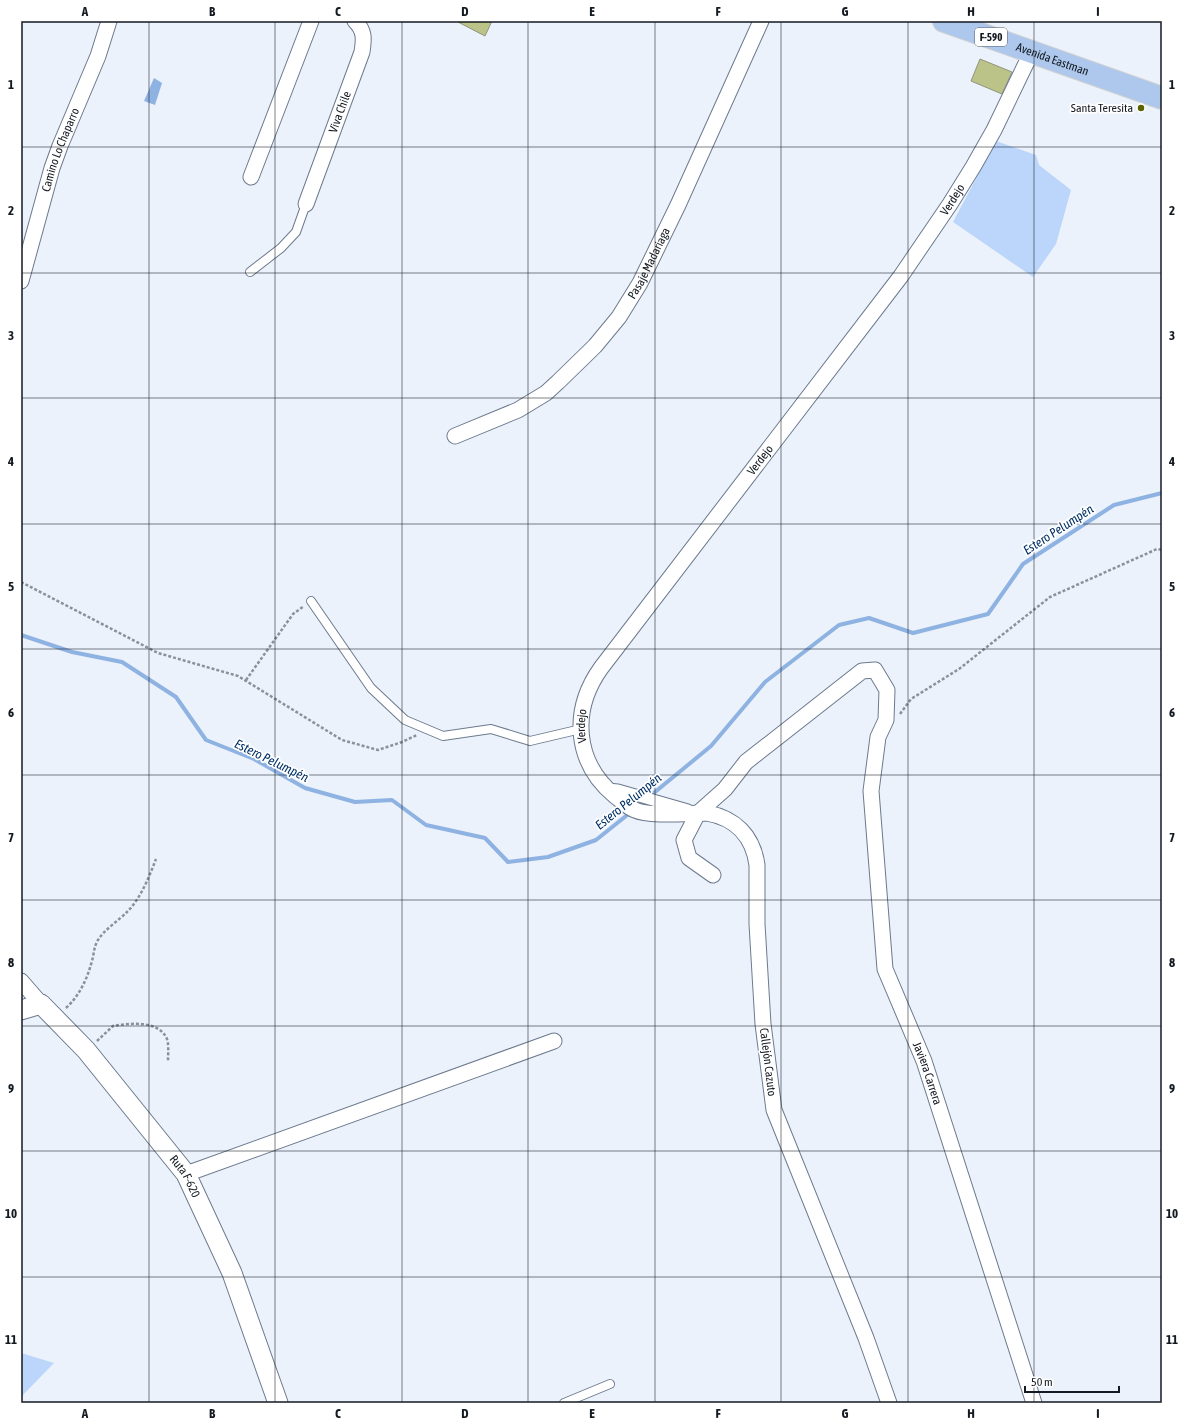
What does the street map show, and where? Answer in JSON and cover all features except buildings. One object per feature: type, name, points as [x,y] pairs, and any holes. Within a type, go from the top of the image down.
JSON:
[{"type":"main road","name":"Avenida Eastman","points":[[944,21],[1162,98]]},
{"type":"street","name":"Camino Lo Chaparro","points":[[21,281],[26,246],[58,153],[98,56],[109,21]]},
{"type":"street","points":[[251,177],[311,21]]},
{"type":"street","name":"Viva Chile","points":[[306,204],[362,52],[364,40],[362,30],[355,21]]},
{"type":"street","name":"Pasaje Madariaga","points":[[455,436],[518,410],[546,392],[595,346],[619,317],[640,284],[678,205],[761,21]]},
{"type":"street","name":"Verdejo","points":[[698,813],[644,814],[633,810],[607,789],[592,768],[584,747],[581,729],[584,700],[594,678],[901,276],[950,204],[973,167],[994,130],[1032,51]]},
{"type":"street","name":"Javiera Carrera","points":[[698,813],[725,789],[746,762],[862,671],[875,670],[887,690],[886,720],[878,737],[871,791],[885,969],[924,1062],[1034,1403]]},
{"type":"street","points":[[698,813],[684,840],[689,858],[713,875]]},
{"type":"street","name":"Callejón Cazuto","points":[[698,813],[716,815],[733,822],[746,834],[754,849],[757,865],[757,924],[762,1024],[774,1110],[866,1338],[889,1403]]},
{"type":"street","points":[[21,981],[41,1004],[21,1010]]},
{"type":"street","name":"Ruta F-620","points":[[41,1004],[86,1050],[186,1174],[232,1273],[278,1403]]},
{"type":"street","points":[[186,1174],[554,1041]]},
{"type":"lane","points":[[250,272],[281,248],[296,232],[306,204]]},
{"type":"lane","points":[[311,601],[371,688],[405,720],[443,736],[491,729],[530,741],[581,729]]},
{"type":"lane","points":[[564,1403],[610,1384]]},
{"type":"path","points":[[911,699],[959,669],[1050,597],[1157,549],[1162,550]]},
{"type":"path","points":[[21,582],[158,653],[238,676],[342,740],[378,750],[402,742],[428,729]]},
{"type":"path","points":[[246,680],[293,614],[311,601]]},
{"type":"path","points":[[55,1018],[75,999],[82,988],[90,970],[98,940],[128,911],[149,876],[156,859]]},
{"type":"path","points":[[86,1050],[113,1026],[146,1024],[160,1029],[167,1040],[168,1061]]},
{"type":"shaded area","points":[[154,78],[162,83],[155,105],[144,101]]},
{"type":"shaded area","points":[[996,141],[1036,155],[1039,165],[1071,190],[1056,244],[1033,277],[953,222]]},
{"type":"shaded area","points":[[21,1353],[54,1363],[21,1397]]},
{"type":"waterway","name":"Estero Pelumpén","points":[[638,806],[711,746],[765,682],[839,625],[869,618],[913,633],[988,614],[1023,564],[1114,505],[1162,493]]},
{"type":"waterway","name":"Estero Pelumpén","points":[[21,635],[72,652],[122,662],[176,697],[206,740],[254,759],[305,788],[355,802],[392,800],[426,825],[485,838],[508,862],[548,857],[596,840],[631,812]]},
{"type":"place","name":"Santa Teresita","points":[[1141,108]]}]
